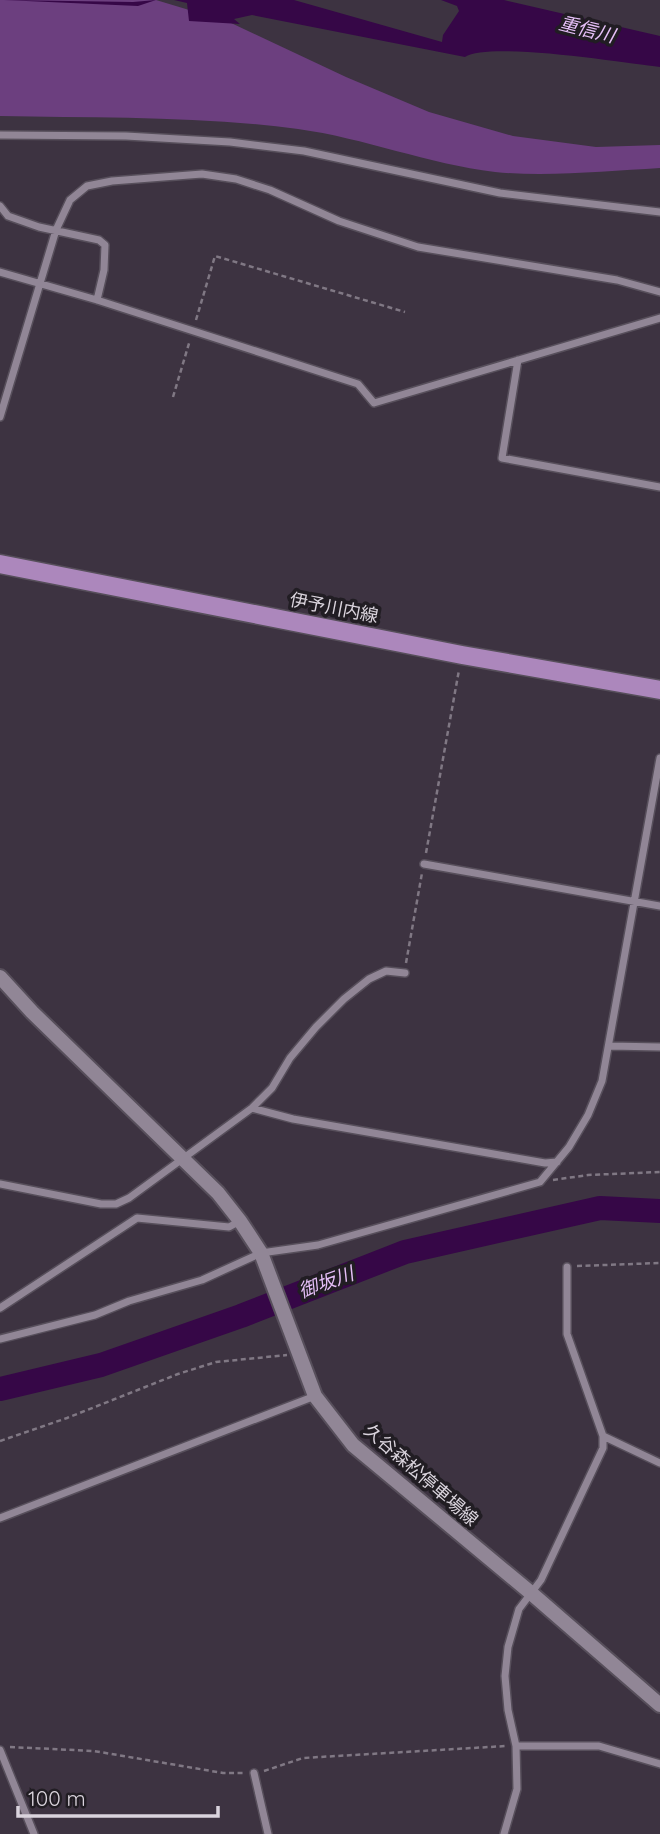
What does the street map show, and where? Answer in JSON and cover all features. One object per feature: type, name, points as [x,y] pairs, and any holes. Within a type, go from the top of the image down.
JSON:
[{"type":"main road","name":"伊予川内線","points":[[0,564],[462,655],[660,690]]},
{"type":"main road","name":"久谷森松停車場線","points":[[0,977],[32,1012],[218,1193],[240,1221],[263,1257],[315,1396],[353,1445],[660,1705]]},
{"type":"street","points":[[0,135],[126,136],[230,142],[304,151],[500,193],[660,212]]},
{"type":"street","points":[[0,417],[56,230],[70,200],[87,186],[112,181],[202,174],[236,178],[339,221],[418,247],[617,280],[660,292]]},
{"type":"street","points":[[0,206],[8,216],[39,227],[99,240],[105,245],[104,270],[97,300]]},
{"type":"street","points":[[0,272],[358,383],[374,403],[660,318]]},
{"type":"street","points":[[518,360],[502,458],[660,486]]},
{"type":"street","points":[[0,1339],[95,1315],[263,1257],[318,1245],[540,1182],[557,1162],[588,1115],[602,1081],[660,758]]},
{"type":"street","points":[[424,864],[660,906]]},
{"type":"street","points":[[0,1184],[101,1204],[116,1204],[129,1198],[252,1108],[272,1088],[290,1058],[316,1027],[344,999],[369,979],[386,971],[405,973]]},
{"type":"street","points":[[610,1046],[660,1047]]},
{"type":"street","points":[[252,1108],[293,1119],[545,1163],[557,1162]]},
{"type":"street","points":[[0,1308],[137,1218],[229,1227],[240,1221]]},
{"type":"street","points":[[504,1834],[517,1789],[516,1746],[508,1710],[505,1676],[508,1647],[519,1609],[541,1580],[603,1448],[603,1436],[567,1334],[567,1267]]},
{"type":"street","points":[[0,1518],[315,1396]]},
{"type":"street","points":[[603,1436],[660,1463]]},
{"type":"street","points":[[516,1746],[599,1746],[660,1764]]},
{"type":"street","points":[[0,1749],[34,1834]]},
{"type":"street","points":[[254,1773],[268,1834]]},
{"type":"path","points":[[173,397],[215,256],[405,312]]},
{"type":"path","points":[[405,973],[462,655]]},
{"type":"path","points":[[540,1182],[588,1175],[660,1172]]},
{"type":"path","points":[[567,1267],[660,1263]]},
{"type":"path","points":[[0,1441],[216,1362],[297,1348]]},
{"type":"path","points":[[0,1749],[94,1751],[223,1773],[254,1773],[303,1758],[516,1746]]},
{"type":"shaded area","points":[[0,0],[156,0],[229,22],[346,77],[429,112],[513,136],[596,147],[660,145],[660,168],[556,174],[495,172],[298,129],[149,118],[0,116]]},
{"type":"water","points":[[4,0],[133,2],[156,0],[138,6]]},
{"type":"water","name":"重信川","points":[[174,0],[294,0],[442,42],[443,35],[459,11],[457,6],[441,0],[504,0],[660,36],[660,67],[528,52],[501,51],[465,57],[252,15],[234,19],[240,24],[189,21],[187,3]]},
{"type":"waterway","name":"御坂川","points":[[0,1389],[101,1365],[241,1316],[405,1252],[600,1208],[660,1211]]}]
